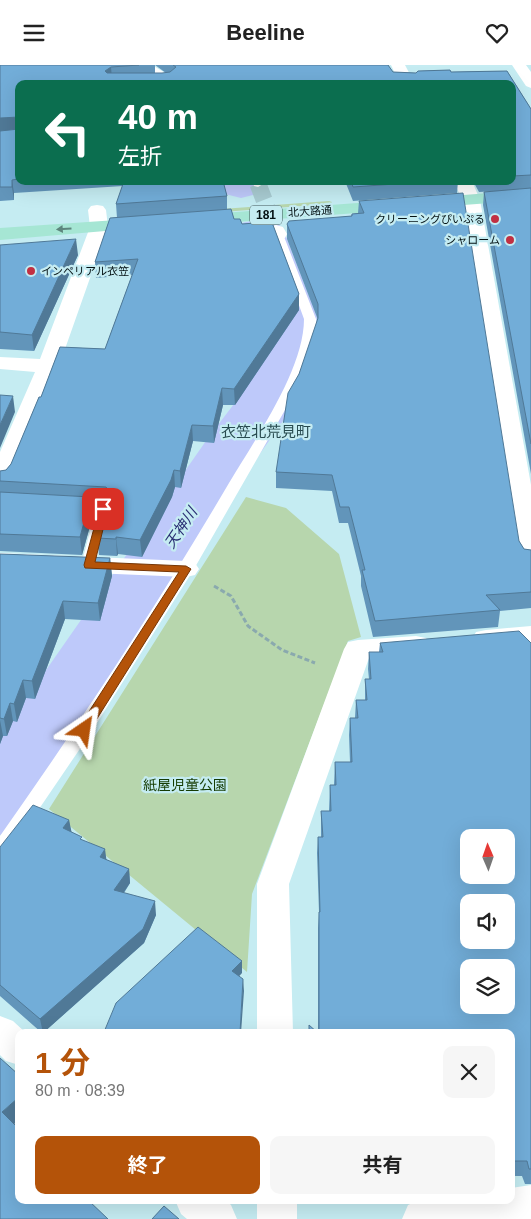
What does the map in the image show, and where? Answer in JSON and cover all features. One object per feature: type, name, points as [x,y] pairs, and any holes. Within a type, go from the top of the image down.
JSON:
[{"type":"main road","points":[[516,180],[531,179]]},
{"type":"main road","name":"北大路通","points":[[91,216],[172,221],[479,185]]},
{"type":"main road","name":"北大路通","points":[[245,199],[466,188],[531,195]]},
{"type":"main road","name":"北大路通","points":[[0,234],[146,206]]},
{"type":"street","points":[[382,65],[399,67],[406,80]]},
{"type":"street","points":[[519,65],[531,83]]},
{"type":"street","points":[[466,188],[531,557]]},
{"type":"street","points":[[0,480],[48,366],[91,216]]},
{"type":"street","points":[[0,363],[48,366]]},
{"type":"street","points":[[0,561],[180,569]]},
{"type":"street","points":[[275,1029],[273,884],[358,649],[531,635]]},
{"type":"street","points":[[0,1032],[15,1045]]},
{"type":"street","points":[[200,1204],[217,1219]]},
{"type":"street","points":[[277,1204],[277,1219]]},
{"type":"street","points":[[422,1219],[531,1205]]},
{"type":"lane","points":[[145,65],[161,80]]},
{"type":"lane","points":[[0,851],[84,730],[291,389],[310,333],[310,319],[277,232]]},
{"type":"lane","points":[[56,506],[103,509],[89,565]]},
{"type":"path","points":[[180,569],[230,596],[248,625],[282,650]]},
{"type":"green space","points":[[332,202],[330,204],[139,218],[140,215]]},
{"type":"green space","name":"紙屋児童公園","points":[[246,497],[286,508],[339,554],[361,637],[348,641],[252,894],[247,972],[49,809]]},
{"type":"building","points":[[0,65],[139,65],[111,67],[105,71],[107,73],[162,73],[170,72],[176,67],[173,65],[388,65],[393,72],[507,71],[513,80],[15,80],[15,117],[0,118]]},
{"type":"building","points":[[516,85],[531,109],[531,175],[516,176]]},
{"type":"building","points":[[15,129],[15,180],[12,180],[12,187],[0,187],[0,131]]},
{"type":"building","points":[[123,185],[224,185],[227,196],[116,204]]},
{"type":"building","points":[[352,185],[381,185],[353,187]]},
{"type":"building","points":[[531,188],[531,444],[484,192]]},
{"type":"building","points":[[463,193],[519,541],[524,549],[531,550],[531,592],[486,595],[500,610],[375,621],[362,570],[365,570],[349,507],[340,507],[332,475],[276,472],[288,393],[299,374],[318,318],[318,304],[287,224],[289,221],[352,216],[352,214],[364,213],[359,201]]},
{"type":"building","points":[[231,209],[234,219],[240,219],[242,224],[268,222],[273,225],[299,294],[234,389],[222,388],[213,426],[192,425],[180,471],[174,470],[171,480],[140,540],[116,537],[116,539],[97,538],[110,492],[106,487],[0,481],[0,471],[6,470],[11,464],[39,397],[41,397],[60,347],[105,349],[138,259],[95,262],[110,218]]},
{"type":"building","points":[[76,239],[32,335],[0,332],[0,245]]},
{"type":"building","points":[[0,395],[13,396],[0,425]]},
{"type":"building","points":[[0,492],[91,497],[80,537],[0,534]]},
{"type":"building","points":[[0,554],[110,558],[98,603],[63,601],[32,681],[23,680],[14,704],[10,703],[4,719],[0,718]]},
{"type":"building","points":[[519,631],[531,643],[531,1169],[529,1169],[527,1161],[515,1161],[515,1029],[319,1029],[320,912],[318,837],[323,837],[321,811],[331,811],[330,785],[336,785],[335,762],[352,762],[350,718],[358,718],[356,700],[367,700],[365,679],[371,679],[369,652],[383,652],[380,643]]},
{"type":"building","points":[[33,805],[69,820],[63,828],[82,837],[80,839],[105,849],[100,857],[129,869],[114,890],[155,901],[143,929],[40,1019],[0,985],[0,847]]},
{"type":"building","points":[[198,927],[242,961],[232,971],[243,979],[240,1029],[105,1029],[116,1003]]},
{"type":"building","points":[[0,1058],[15,1071],[15,1101],[2,1112],[15,1125],[15,1204],[92,1204],[108,1219],[0,1219]]},
{"type":"building","points":[[164,1206],[179,1219],[152,1219]]},
{"type":"waterway","name":"天神川","points":[[0,803],[59,708],[230,451],[265,404],[282,367],[290,317],[260,234]]},
{"type":"tunnel","points":[[258,185],[276,231]]},
{"type":"place","name":"クリーニングぴいぷる","points":[[495,219]]},
{"type":"place","name":"シャローム","points":[[510,240]]},
{"type":"place","name":"インペリアル衣笠","points":[[31,271]]},
{"type":"district","name":"衣笠北荒見町","points":[[266,432]]},
{"type":"route","points":[[84,730],[186,569],[89,565],[103,509]]}]
